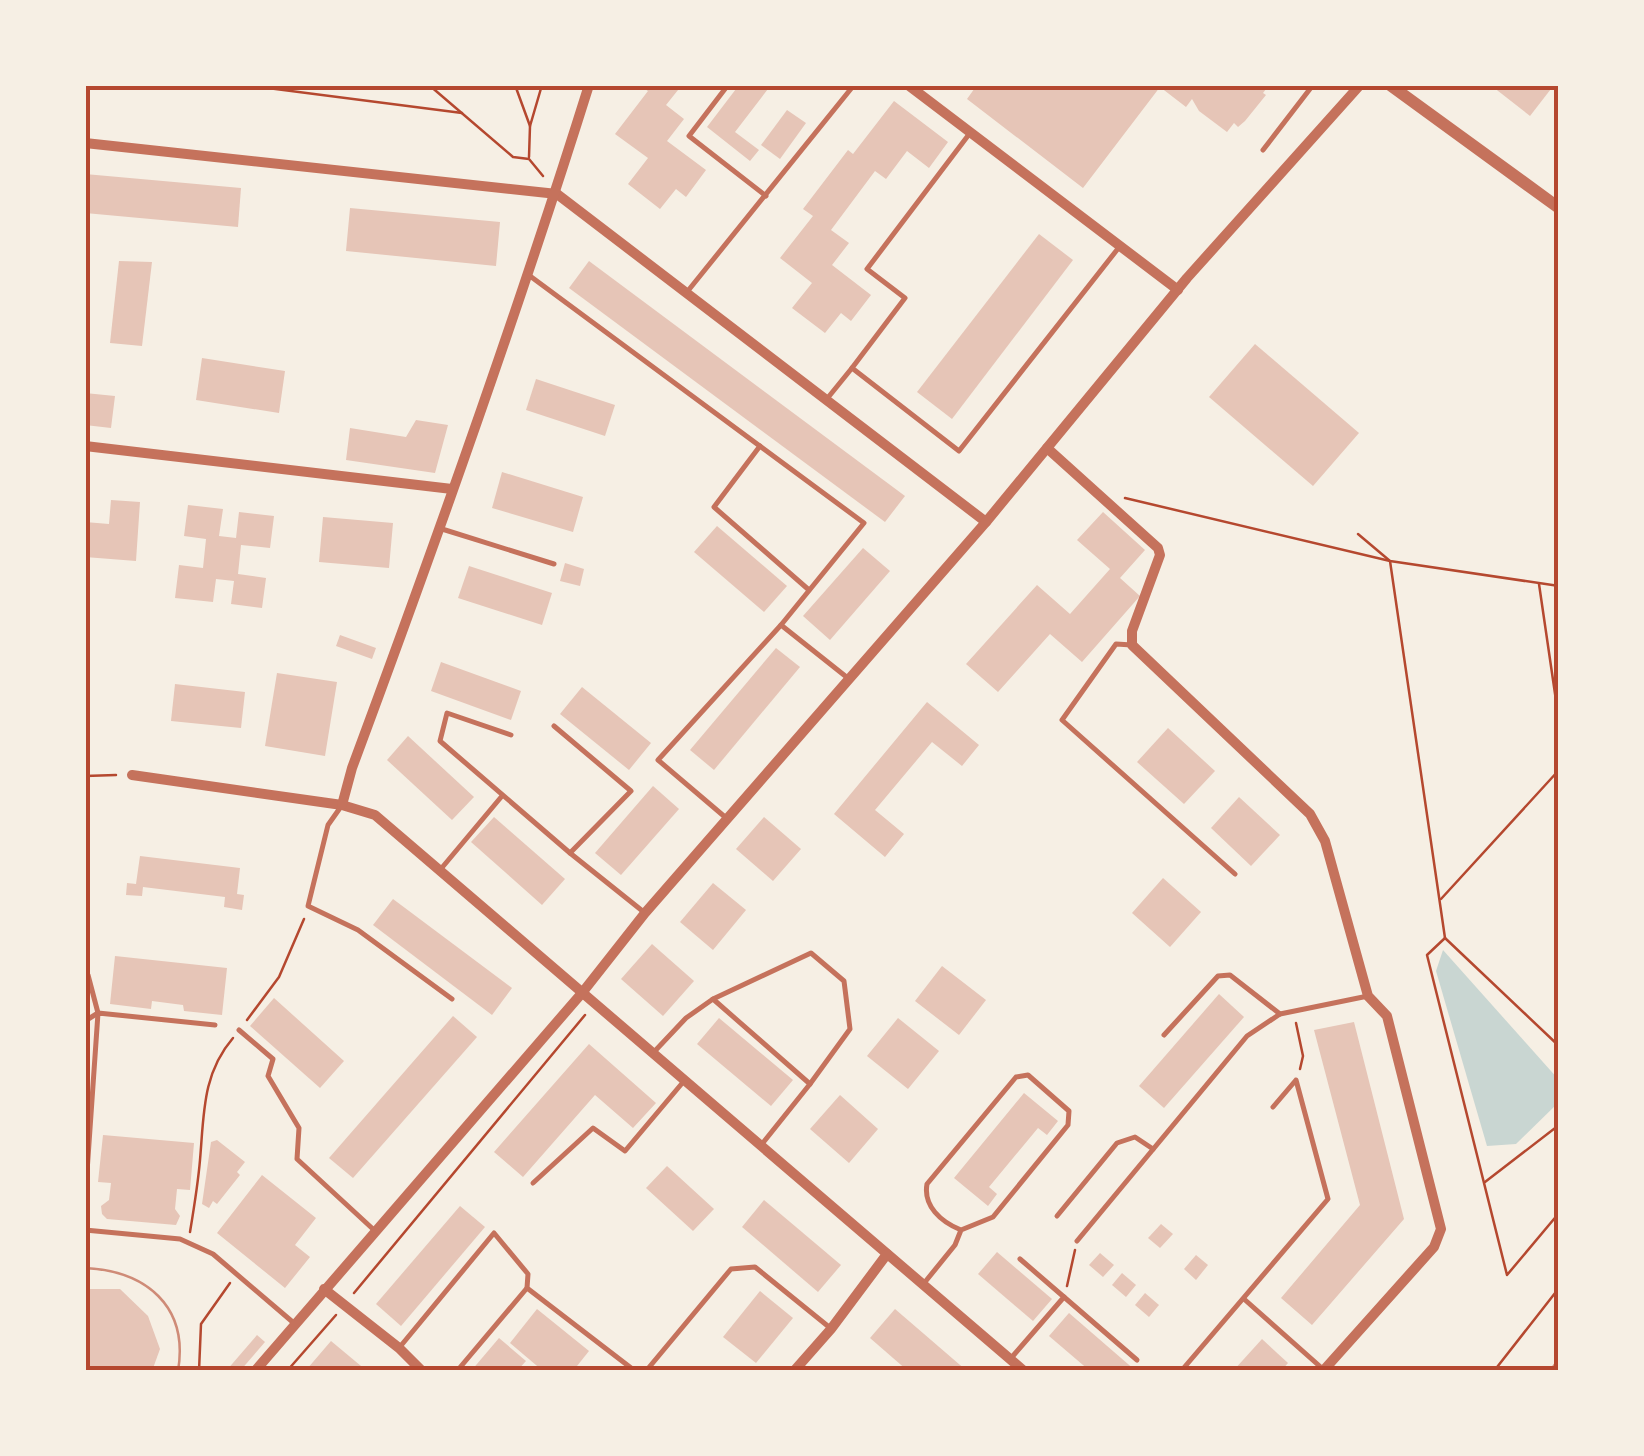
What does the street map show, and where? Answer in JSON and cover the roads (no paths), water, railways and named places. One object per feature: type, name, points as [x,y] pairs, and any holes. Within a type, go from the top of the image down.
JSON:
[{"type":"street","points":[[342,806],[352,768],[441,528],[557,194],[589,85]]},
{"type":"street","points":[[908,85],[1178,290]]},
{"type":"street","points":[[254,1371],[986,522],[1178,290],[1360,85]]},
{"type":"street","points":[[1390,85],[1559,208]]},
{"type":"street","points":[[85,143],[557,194],[986,522]]},
{"type":"street","points":[[85,446],[452,490]]},
{"type":"street","points":[[1047,448],[1158,548],[1160,555],[1132,631],[1132,645],[1310,814],[1325,841],[1368,996],[1387,1016],[1441,1229],[1434,1248],[1323,1370]]},
{"type":"street","points":[[132,774],[375,814],[1024,1371]]},
{"type":"street","points":[[794,1371],[887,1254]]},
{"type":"street","points":[[324,1289],[422,1371]]},
{"type":"lane","points":[[728,85],[689,136],[766,196]]},
{"type":"lane","points":[[687,292],[854,85]]},
{"type":"lane","points":[[1263,150],[1313,85]]},
{"type":"lane","points":[[826,400],[905,298],[867,269],[970,132]]},
{"type":"lane","points":[[852,368],[959,451],[1120,246]]},
{"type":"lane","points":[[528,275],[864,522],[781,624],[658,760],[728,819]]},
{"type":"lane","points":[[760,446],[714,507],[809,590]]},
{"type":"lane","points":[[441,528],[554,564]]},
{"type":"lane","points":[[781,624],[850,679]]},
{"type":"lane","points":[[1132,645],[1116,644],[1062,720],[1235,874]]},
{"type":"lane","points":[[512,735],[448,713],[440,740],[645,914]]},
{"type":"lane","points":[[554,726],[631,792],[570,853]]},
{"type":"lane","points":[[440,870],[502,796]]},
{"type":"lane","points":[[342,806],[328,825],[308,906],[358,930],[452,1000]]},
{"type":"lane","points":[[652,1052],[686,1018],[713,999],[811,953],[844,980],[850,1028],[760,1146]]},
{"type":"lane","points":[[1164,1034],[1218,976],[1230,975],[1280,1014]]},
{"type":"lane","points":[[85,1201],[98,1013],[88,976]]},
{"type":"lane","points":[[1076,1241],[1248,1036],[1280,1014],[1368,996]]},
{"type":"lane","points":[[713,999],[810,1084]]},
{"type":"lane","points":[[85,1022],[98,1013],[215,1025]]},
{"type":"lane","points":[[239,1030],[273,1060],[268,1076],[299,1128],[297,1159],[374,1230]]},
{"type":"lane","points":[[923,1284],[955,1245],[961,1230],[993,1217],[1068,1125],[1069,1111],[1028,1075],[1016,1077],[927,1184],[925,1195],[930,1207],[961,1230]]},
{"type":"lane","points":[[1182,1370],[1328,1199],[1296,1080],[1273,1108]]},
{"type":"lane","points":[[533,1183],[593,1128],[625,1152],[684,1081]]},
{"type":"lane","points":[[1057,1216],[1117,1143],[1135,1137],[1154,1150]]},
{"type":"lane","points":[[85,1230],[189,1243],[213,1254],[296,1324]]},
{"type":"lane","points":[[399,1348],[494,1233],[528,1274],[527,1288],[457,1371]]},
{"type":"lane","points":[[1020,1259],[1137,1360]]},
{"type":"lane","points":[[646,1371],[731,1270],[755,1267],[832,1328]]},
{"type":"lane","points":[[527,1288],[635,1371]]},
{"type":"lane","points":[[1010,1360],[1064,1297]]},
{"type":"lane","points":[[1244,1298],[1323,1370]]},
{"type":"tram line","points":[[85,1268],[127,1276],[158,1296],[177,1328],[178,1371]]},
{"type":"tram line","points":[[1550,1371],[1559,1359]]}]
